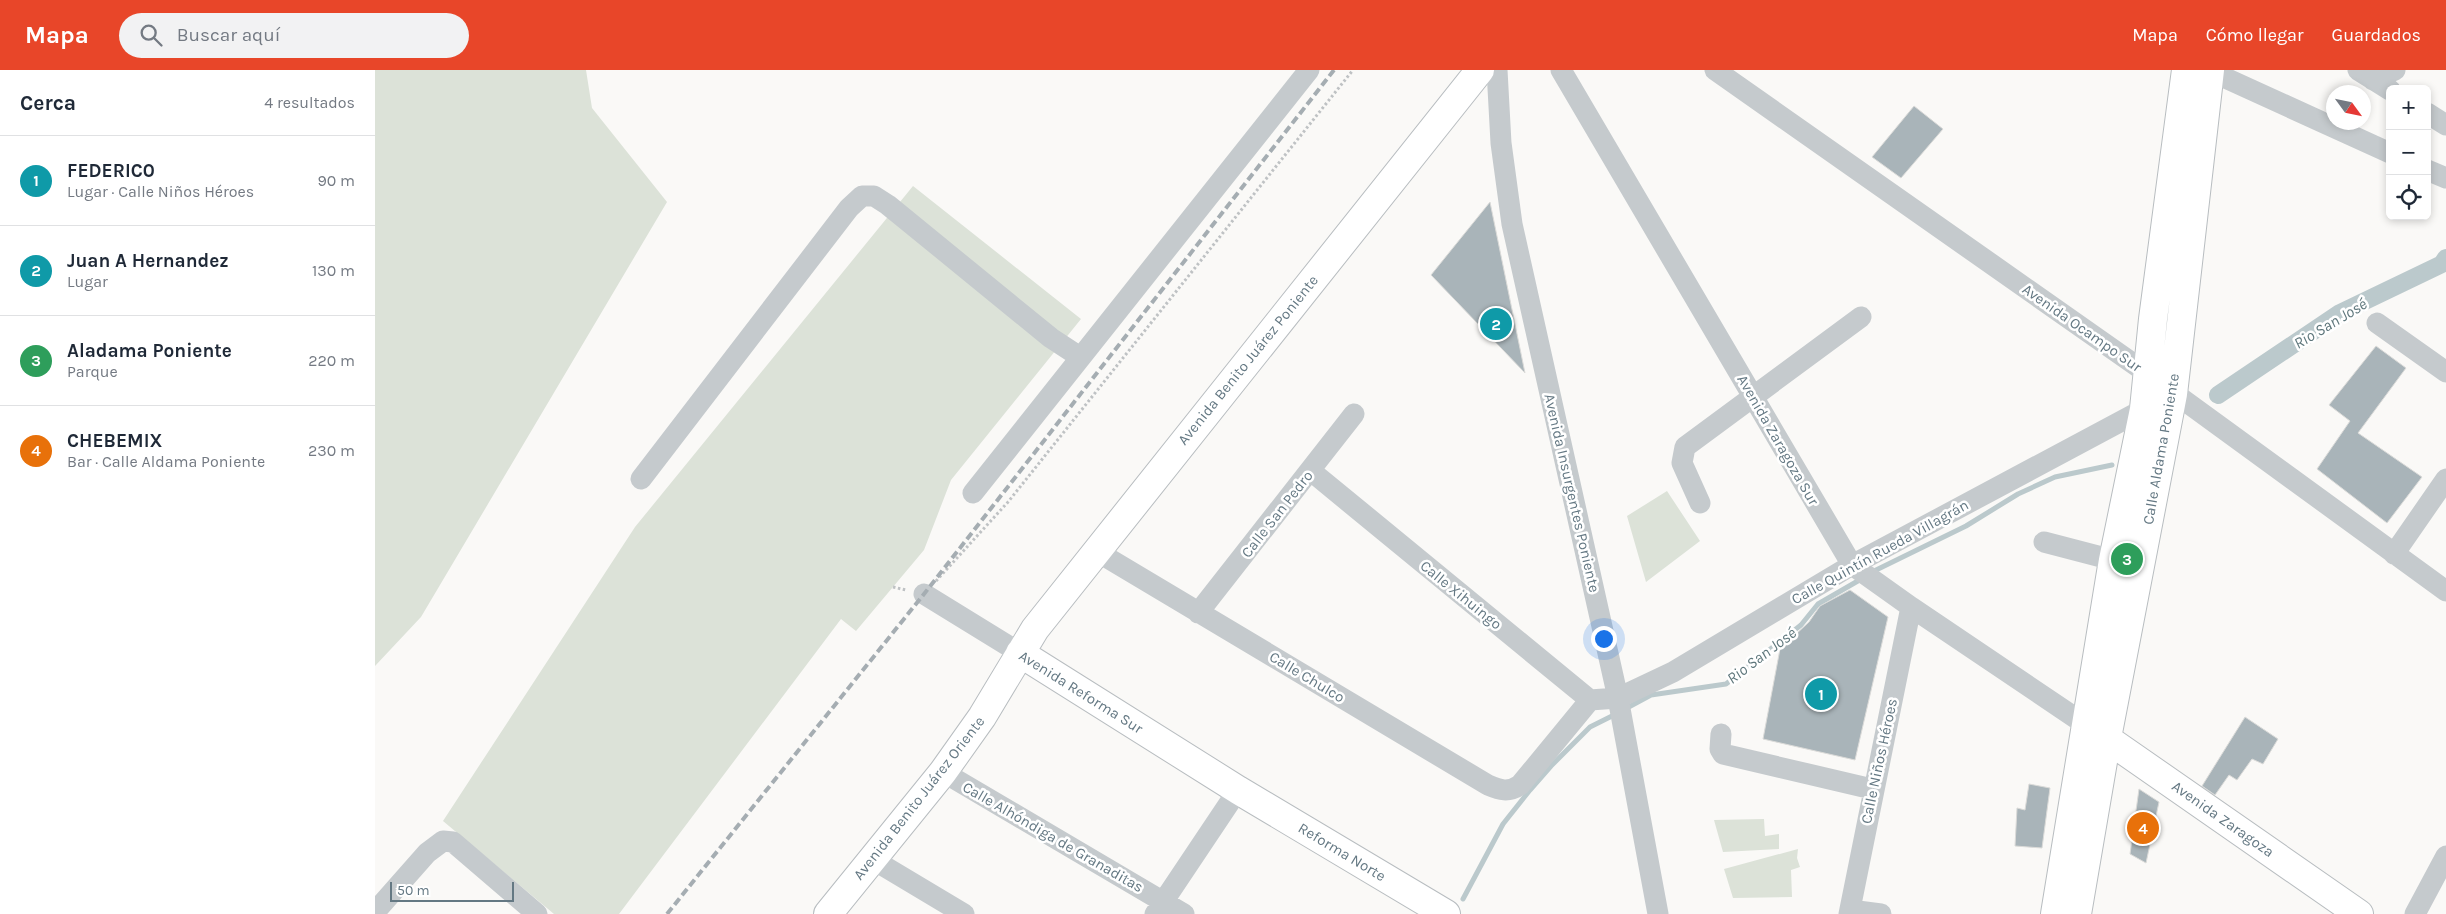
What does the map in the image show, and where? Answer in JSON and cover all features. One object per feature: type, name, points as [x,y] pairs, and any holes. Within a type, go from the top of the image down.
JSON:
[{"type":"main road","name":"Avenida Benito Juárez Poniente","points":[[1020,653],[1035,629],[1096,551],[1480,70]]},
{"type":"main road","name":"Calle Aldama Poniente","points":[[2077,914],[2113,560],[2144,410],[2153,319],[2202,70]]},
{"type":"main road","name":"Calle Aldama Poniente","points":[[2055,914],[2173,394],[2202,70]]},
{"type":"main road","name":"Avenida Benito Juárez Oriente","points":[[828,914],[943,772],[982,717],[1020,653]]},
{"type":"main road","name":"Avenida Reforma Sur","points":[[1020,653],[1237,790]]},
{"type":"main road","name":"Avenida Zaragoza","points":[[2097,732],[2359,914]]},
{"type":"main road","name":"Reforma Norte","points":[[1237,790],[1446,914]]},
{"type":"street","points":[[973,492],[1309,70]]},
{"type":"street","name":"Avenida Insurgentes Poniente","points":[[1497,70],[1501,142],[1512,224],[1619,701],[1658,914]]},
{"type":"street","name":"Avenida Zaragoza Sur","points":[[1561,70],[1753,397],[1857,569],[2097,732]]},
{"type":"street","name":"Avenida Ocampo Sur","points":[[1715,70],[2148,374],[2446,591]]},
{"type":"street","points":[[2202,70],[2386,151]]},
{"type":"street","points":[[2374,80],[2395,70]]},
{"type":"street","points":[[2431,116],[2446,125]]},
{"type":"street","points":[[2431,172],[2446,178]]},
{"type":"street","points":[[641,479],[849,208],[863,196],[874,196],[888,205],[1051,338],[1080,357]]},
{"type":"street","points":[[1700,503],[1682,463],[1685,447],[1861,317]]},
{"type":"street","points":[[2377,323],[2446,372]]},
{"type":"street","name":"Calle Quintín Rueda Villagrán","points":[[1619,701],[2144,410]]},
{"type":"street","name":"Calle San Pedro","points":[[1199,613],[1354,414]]},
{"type":"street","name":"Calle Xihuingo","points":[[1311,471],[1590,700]]},
{"type":"street","points":[[2394,554],[2446,479]]},
{"type":"street","points":[[2044,542],[2113,560]]},
{"type":"street","name":"Calle Chulco","points":[[1096,551],[1502,791],[1512,790],[1519,785],[1590,700]]},
{"type":"street","name":"Avenida Reforma Sur","points":[[924,594],[1020,653]]},
{"type":"street","name":"Calle Niños Héroes","points":[[1849,912],[1872,789],[1911,607]]},
{"type":"street","points":[[1590,700],[1619,701]]},
{"type":"street","points":[[1721,734],[1721,752],[1728,756],[1872,789]]},
{"type":"street","name":"Calle Alhóndiga de Granaditas","points":[[943,772],[1159,908],[1184,914]]},
{"type":"street","points":[[1159,908],[1237,790]]},
{"type":"street","points":[[375,912],[435,845],[443,841],[453,842],[537,914]]},
{"type":"street","points":[[2415,914],[2446,856]]},
{"type":"street","points":[[872,859],[964,914]]},
{"type":"street","points":[[1849,912],[1881,914]]},
{"type":"path","points":[[924,594],[1008,502],[1353,70]]},
{"type":"shaded area","points":[[375,70],[586,70],[592,108],[667,202],[421,617],[375,666]]},
{"type":"shaded area","points":[[913,186],[1081,319],[951,480],[924,550],[856,631],[841,619],[619,914],[554,914],[443,821],[635,527]]},
{"type":"shaded area","points":[[1667,491],[1700,541],[1646,582],[1627,516]]},
{"type":"shaded area","points":[[1764,819],[1765,836],[1779,834],[1779,849],[1723,852],[1714,820]]},
{"type":"shaded area","points":[[1798,849],[1797,858],[1800,867],[1791,870],[1792,897],[1733,898],[1724,869]]},
{"type":"building","points":[[1914,106],[1943,129],[1901,178],[1872,157]]},
{"type":"building","points":[[1490,202],[1525,373],[1431,275]]},
{"type":"building","points":[[2376,346],[2406,368],[2358,433],[2422,477],[2387,523],[2317,469],[2350,421],[2329,405]]},
{"type":"building","points":[[1850,590],[1888,617],[1855,760],[1763,739],[1780,649],[1809,622],[1820,606]]},
{"type":"building","points":[[2245,717],[2278,739],[2263,764],[2252,759],[2237,780],[2229,775],[2215,795],[2202,786]]},
{"type":"building","points":[[2029,784],[2050,788],[2042,848],[2015,846],[2017,808],[2025,810]]},
{"type":"building","points":[[2139,789],[2159,802],[2146,863],[2130,854]]},
{"type":"waterway","name":"Rio San José","points":[[2218,395],[2340,313],[2442,264],[2446,258]]},
{"type":"waterway","name":"Rio San José","points":[[1872,572],[1966,526],[2018,494],[2055,477],[2112,465]]},
{"type":"waterway","name":"Rio San José","points":[[1625,709],[1651,695],[1726,684],[1801,625],[1818,604],[1863,578]]},
{"type":"waterway","name":"Rio San José","points":[[1463,899],[1503,824],[1530,790],[1590,727],[1616,714]]},
{"type":"railway","points":[[667,914],[924,594],[1334,70]]},
{"type":"place","name":"Juan A Hernandez","points":[[1496,324]]},
{"type":"place","name":"Aladama Poniente","points":[[2127,559]]},
{"type":"place","name":"FEDERIC0","points":[[1821,694]]},
{"type":"place","name":"CHEBEMIX","points":[[2143,828]]}]
